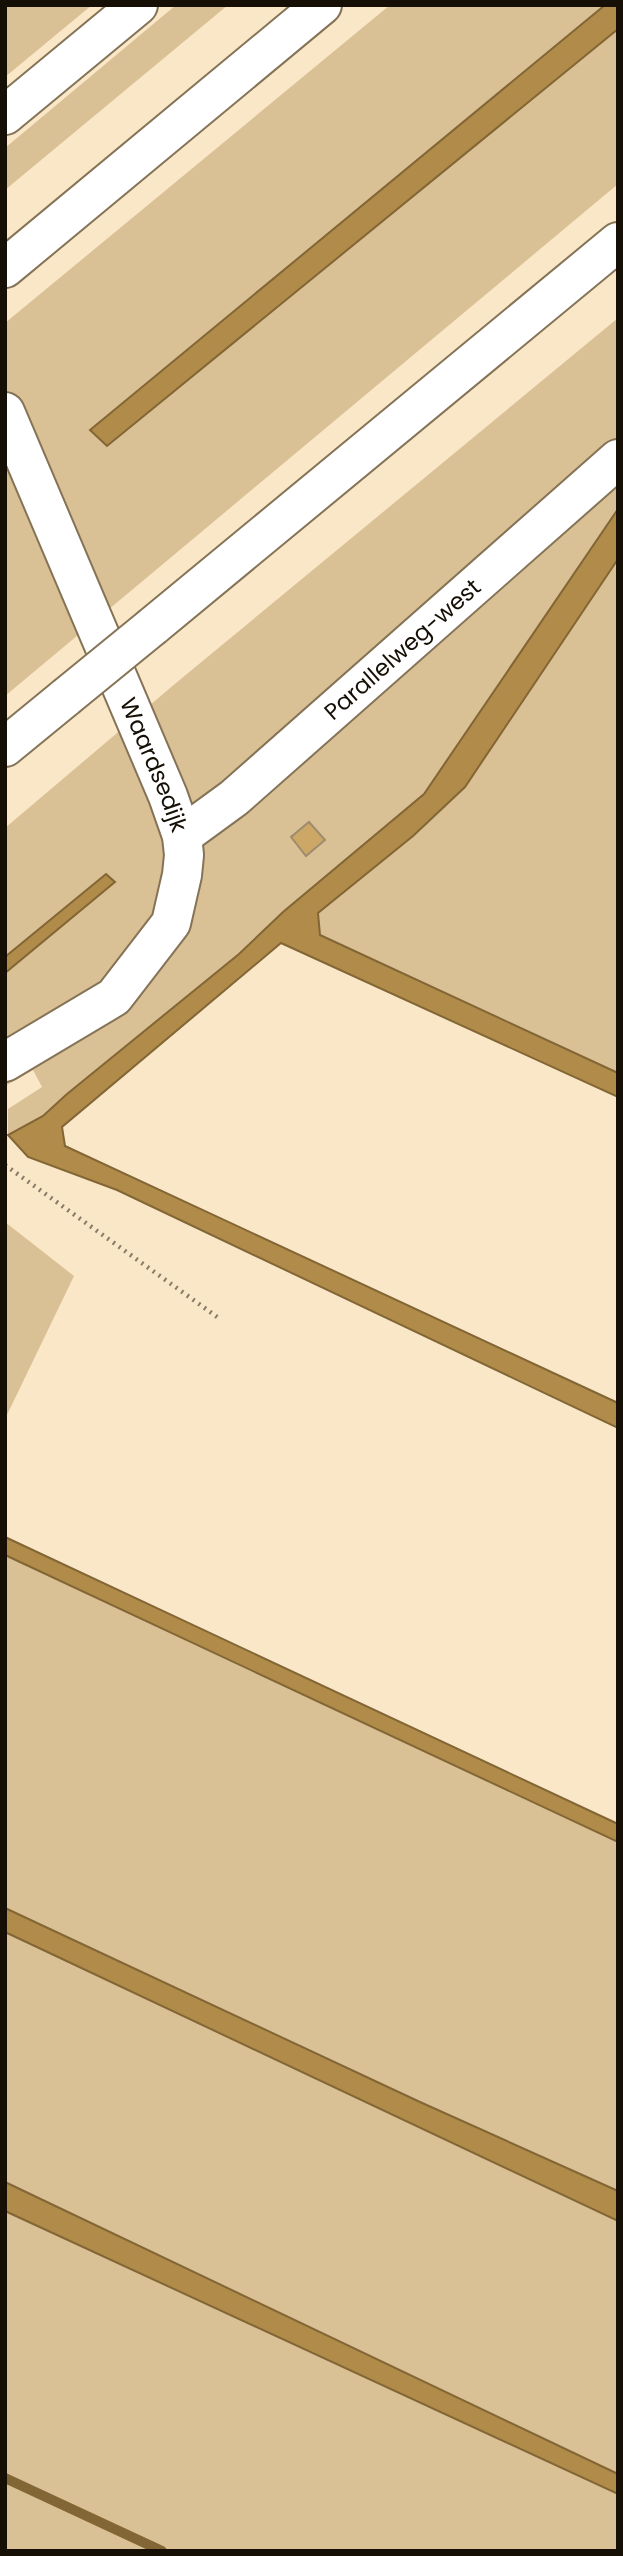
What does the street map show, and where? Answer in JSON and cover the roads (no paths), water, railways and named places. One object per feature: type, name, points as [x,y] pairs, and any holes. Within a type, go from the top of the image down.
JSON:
[{"type":"main road","points":[[5,116],[138,5]]},
{"type":"main road","points":[[18,258],[322,5]]},
{"type":"main road","points":[[5,747],[618,242]]},
{"type":"main road","name":"Waardsedijk","points":[[5,412],[131,706],[182,836],[182,875],[171,923],[114,997],[5,1062]]},
{"type":"main road","name":"Parallelweg-west","points":[[182,836],[234,798],[618,459]]},
{"type":"waterway","points":[[5,2478],[162,2551]]}]
